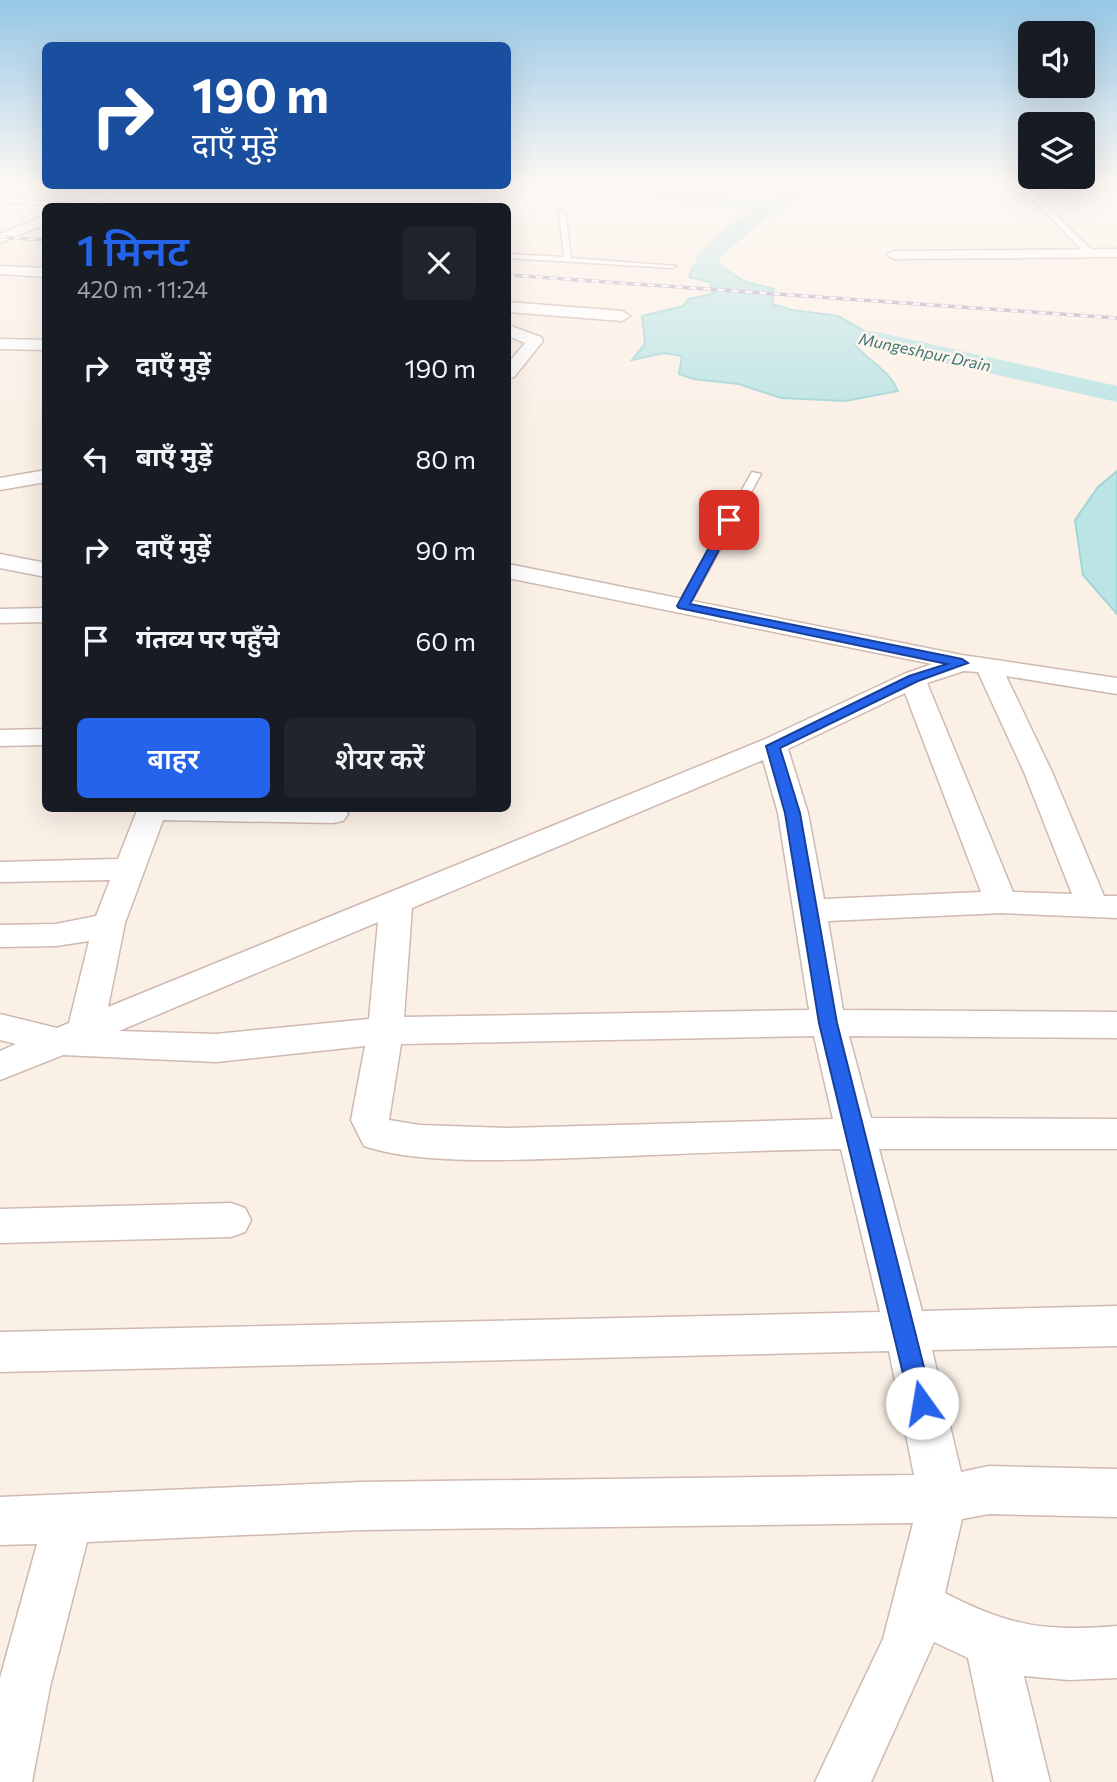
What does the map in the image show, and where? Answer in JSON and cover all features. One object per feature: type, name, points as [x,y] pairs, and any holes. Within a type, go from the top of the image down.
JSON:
[{"type":"street","points":[[0,270],[42,273]]},
{"type":"street","points":[[511,326],[514,308],[622,316]]},
{"type":"street","points":[[511,332],[535,341],[511,370]]},
{"type":"street","points":[[0,344],[42,345]]},
{"type":"street","points":[[0,484],[42,477]]},
{"type":"street","points":[[7,563],[42,552]]},
{"type":"street","points":[[7,563],[42,568]]},
{"type":"street","points":[[511,572],[975,664],[1117,686]]},
{"type":"street","points":[[0,616],[42,615]]},
{"type":"street","points":[[0,1066],[773,746],[913,678],[975,664],[989,671],[1105,907],[1001,902],[810,911]]},
{"type":"street","points":[[913,678],[918,698],[1001,902]]},
{"type":"street","points":[[0,738],[42,737]]},
{"type":"street","points":[[773,746],[793,813],[828,1023],[906,1331],[943,1499],[907,1645],[843,1782]]},
{"type":"street","points":[[71,1036],[109,923],[152,812]]},
{"type":"street","points":[[243,812],[333,814]]},
{"type":"street","points":[[0,872],[129,869]]},
{"type":"street","points":[[396,903],[385,1031],[370,1120],[377,1135],[485,1143],[856,1134],[1117,1135]]},
{"type":"street","points":[[0,936],[64,935],[89,932],[109,923]]},
{"type":"street","points":[[0,1027],[139,1048],[216,1048],[385,1031],[828,1023],[1117,1025]]},
{"type":"street","points":[[0,1226],[231,1220]]},
{"type":"street","points":[[0,1352],[1117,1326]]},
{"type":"street","points":[[0,1521],[361,1506],[943,1499],[989,1490],[1117,1493]]},
{"type":"street","points":[[4,1782],[12,1687],[68,1519]]},
{"type":"street","points":[[915,1605],[990,1641],[1029,1651],[1073,1656],[1117,1653]]},
{"type":"street","points":[[990,1641],[1023,1782]]},
{"type":"lane","points":[[683,606],[755,474]]},
{"type":"water","points":[[693,267],[721,267],[746,282],[774,289],[772,304],[792,310],[838,316],[882,341],[855,345],[885,372],[898,391],[845,401],[781,398],[739,384],[693,379],[679,374],[682,356],[664,353],[632,360],[645,344],[642,316],[683,306],[689,299],[713,294],[710,282],[689,277]]},
{"type":"water","points":[[1117,471],[1117,614],[1083,575],[1075,520],[1098,487]]},
{"type":"waterway","name":"Mungeshpur Drain","points":[[711,267],[728,287]]},
{"type":"waterway","name":"Mungeshpur Drain","points":[[815,331],[882,341],[1117,394]]},
{"type":"railway","points":[[511,275],[1117,318]]},
{"type":"route","points":[[729,520],[683,606],[962,663],[913,678],[773,746],[793,813],[828,1023],[922,1403]]}]
